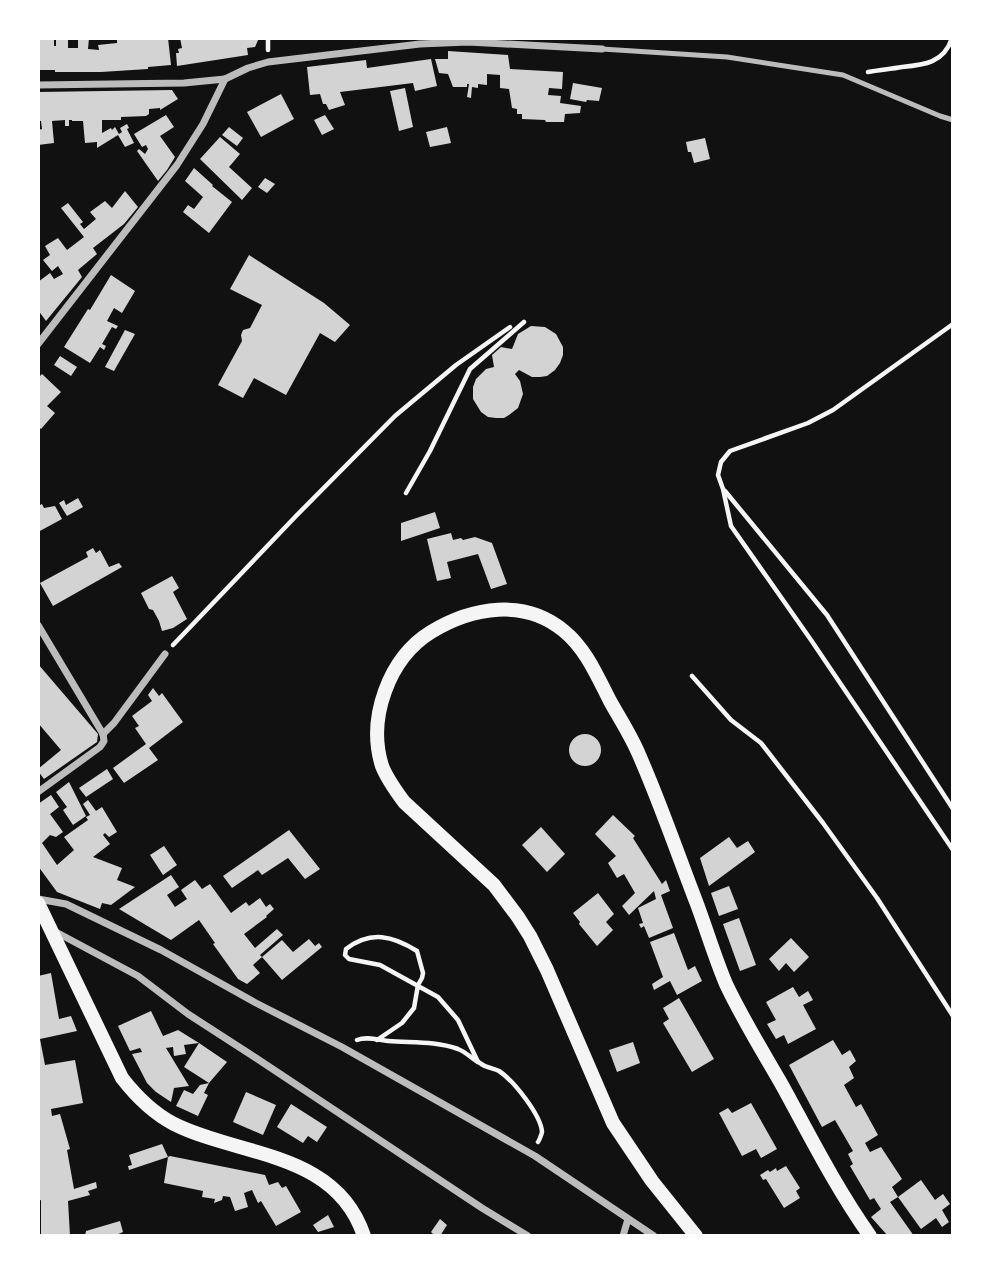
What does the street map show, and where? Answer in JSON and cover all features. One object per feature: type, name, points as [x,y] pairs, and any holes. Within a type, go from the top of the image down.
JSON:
[{"type":"main road","points":[[696,1236],[652,1181],[613,1123],[547,970],[518,917],[495,886],[404,802],[382,766],[378,744],[378,719],[388,682],[411,647],[447,622],[496,609],[514,609],[551,621],[577,643],[592,665],[639,755],[726,983],[831,1175],[870,1236]]},
{"type":"main road","points":[[38,901],[122,1078],[134,1093],[163,1118],[176,1125],[308,1170],[326,1182],[351,1209],[364,1236]]},
{"type":"street","points":[[38,85],[184,83],[225,79],[268,62],[420,44],[468,42],[602,49]]},
{"type":"street","points":[[38,344],[177,164],[203,124],[225,79]]},
{"type":"street","points":[[38,625],[103,734],[104,741],[100,747],[38,792]]},
{"type":"street","points":[[103,734],[165,654]]},
{"type":"street","points":[[38,901],[66,904],[161,950],[342,1047],[535,1157],[654,1236]]},
{"type":"street","points":[[51,929],[138,976],[188,1014],[528,1236]]},
{"type":"street","points":[[623,1236],[628,1219]]},
{"type":"lane","points":[[602,49],[727,57],[843,75],[953,120]]},
{"type":"path","points":[[843,75],[925,65],[939,58],[952,38]]},
{"type":"path","points":[[406,493],[470,369],[524,322]]},
{"type":"path","points":[[953,324],[833,410],[808,423],[730,451],[721,462],[718,475],[731,526],[953,850]]},
{"type":"path","points":[[165,654],[395,416],[456,365],[510,327]]},
{"type":"path","points":[[723,489],[827,615],[953,809]]},
{"type":"path","points":[[692,676],[731,720],[761,743],[823,823],[877,898],[953,1016]]},
{"type":"path","points":[[377,1040],[406,1019],[414,1008],[418,985],[423,973],[417,951],[386,936],[361,939],[346,949],[345,954],[349,959],[380,965],[418,985],[438,998],[457,1020],[478,1062]]},
{"type":"path","points":[[342,1047],[364,1038],[414,1041],[460,1049],[485,1066],[496,1069],[506,1076],[528,1102],[538,1120],[542,1132],[535,1157]]},
{"type":"building","points":[[38,38],[54,38],[56,46],[56,38],[68,38],[68,48],[78,48],[78,38],[89,38],[88,49],[99,50],[98,45],[117,43],[117,38],[168,38],[171,65],[101,72],[38,70]]},
{"type":"building","points":[[180,38],[259,38],[255,47],[247,48],[248,55],[177,66],[176,53],[182,48]]},
{"type":"building","points":[[448,51],[508,55],[510,69],[563,72],[562,89],[549,88],[548,95],[561,96],[560,103],[581,106],[580,113],[565,114],[564,122],[522,119],[522,114],[517,114],[517,109],[512,108],[509,89],[500,88],[500,75],[487,74],[487,85],[478,84],[478,88],[472,87],[471,98],[467,97],[469,84],[467,87],[453,87],[448,74],[439,73],[435,59],[448,59]]},
{"type":"building","points":[[431,59],[437,86],[415,91],[413,83],[340,92],[345,105],[329,110],[326,104],[323,104],[320,94],[310,95],[307,67],[366,60],[367,68]]},
{"type":"building","points":[[573,83],[602,88],[599,101],[570,99]]},
{"type":"building","points":[[405,88],[413,127],[399,131],[390,91]]},
{"type":"building","points":[[172,90],[178,99],[160,110],[149,109],[146,116],[102,120],[102,133],[115,127],[119,134],[122,132],[120,128],[127,124],[134,143],[125,147],[118,135],[97,148],[97,142],[85,143],[83,121],[72,120],[69,120],[69,126],[65,126],[65,120],[52,121],[54,143],[38,145],[38,130],[42,129],[41,121],[38,121],[38,92]]},
{"type":"building","points":[[281,94],[294,119],[261,137],[247,112]]},
{"type":"building","points":[[166,115],[174,127],[160,136],[175,157],[158,181],[137,151],[139,149],[145,154],[148,149],[146,145],[142,147],[134,134]]},
{"type":"building","points":[[325,115],[334,129],[322,135],[314,120]]},
{"type":"building","points":[[229,127],[243,138],[237,146],[222,135]]},
{"type":"building","points":[[447,127],[451,143],[430,147],[426,132]]},
{"type":"building","points":[[220,137],[240,154],[229,167],[252,188],[242,200],[200,159]]},
{"type":"building","points":[[705,138],[710,159],[694,163],[686,142]]},
{"type":"building","points":[[194,168],[232,202],[209,233],[183,212],[188,205],[194,209],[203,197],[185,181]]},
{"type":"building","points":[[265,178],[275,184],[267,193],[258,187]]},
{"type":"building","points":[[125,191],[138,207],[124,224],[93,248],[97,254],[78,270],[82,277],[46,321],[38,310],[38,282],[50,273],[54,279],[63,274],[58,266],[52,271],[43,260],[50,255],[45,246],[58,238],[67,250],[84,237],[61,208],[68,203],[83,222],[80,224],[84,229],[96,219],[90,212],[105,201],[112,208]]},
{"type":"building","points":[[249,255],[324,303],[350,325],[335,342],[320,333],[286,395],[254,378],[243,398],[218,385],[242,341],[243,330],[250,328],[262,305],[230,289]]},
{"type":"building","points":[[111,275],[135,291],[122,313],[114,308],[107,321],[118,326],[116,329],[112,327],[102,344],[106,346],[104,350],[100,347],[90,363],[64,347]]},
{"type":"building","points":[[531,326],[545,327],[556,334],[563,347],[560,363],[547,376],[532,377],[519,370],[515,374],[523,394],[518,408],[504,418],[488,417],[481,412],[473,399],[476,379],[486,369],[494,367],[492,355],[501,347],[512,349],[518,334]]},
{"type":"building","points":[[125,330],[135,334],[114,371],[105,367]]},
{"type":"building","points":[[60,356],[77,367],[71,376],[54,365]]},
{"type":"building","points":[[42,374],[61,392],[47,406],[55,413],[41,429],[38,426],[38,378]]},
{"type":"building","points":[[78,498],[83,507],[67,516],[59,503],[64,500],[66,505]]},
{"type":"building","points":[[42,504],[44,508],[55,506],[62,519],[38,532],[38,506]]},
{"type":"building","points":[[435,512],[440,528],[401,541],[401,523]]},
{"type":"building","points":[[451,533],[453,540],[475,537],[492,543],[507,584],[491,589],[478,554],[447,562],[451,578],[437,581],[427,539]]},
{"type":"building","points":[[93,548],[96,553],[100,550],[109,567],[119,563],[122,567],[53,606],[40,583],[88,557],[86,552]]},
{"type":"building","points":[[172,576],[179,588],[173,592],[187,619],[162,631],[153,610],[149,609],[141,593]]},
{"type":"building","points":[[38,664],[98,734],[97,742],[44,779],[38,769],[61,750],[38,723]]},
{"type":"building","points":[[153,688],[159,696],[162,693],[183,722],[149,748],[158,760],[124,783],[113,768],[146,744],[135,728],[139,726],[132,716],[152,701],[148,695]]},
{"type":"building","points":[[585,734],[596,739],[601,750],[596,761],[585,766],[574,761],[569,750],[574,739]]},
{"type":"building","points":[[107,769],[113,779],[86,797],[79,788]]},
{"type":"building","points":[[69,782],[86,816],[73,825],[63,810],[67,807],[56,792]]},
{"type":"building","points":[[51,795],[59,807],[50,814],[63,832],[56,837],[50,835],[42,843],[57,865],[74,850],[64,837],[88,820],[86,817],[90,815],[83,804],[88,800],[96,811],[102,807],[117,832],[109,837],[105,833],[103,835],[110,844],[93,857],[122,868],[117,880],[135,887],[111,905],[102,903],[100,909],[57,892],[38,866],[38,804]]},
{"type":"building","points":[[613,815],[635,836],[633,838],[662,884],[666,880],[670,891],[661,895],[673,928],[649,938],[644,926],[641,928],[639,924],[643,923],[638,908],[656,899],[654,891],[629,915],[622,906],[635,893],[624,874],[617,878],[608,863],[616,856],[595,834]]},
{"type":"building","points":[[541,827],[565,854],[547,872],[522,845]]},
{"type":"building","points":[[289,830],[320,869],[305,879],[288,858],[262,875],[258,870],[232,888],[223,876]]},
{"type":"building","points":[[729,837],[737,848],[748,841],[755,852],[709,886],[700,858]]},
{"type":"building","points":[[164,846],[177,865],[163,875],[150,855]]},
{"type":"building","points":[[171,875],[179,887],[167,895],[175,907],[187,899],[181,890],[195,880],[202,889],[210,884],[231,913],[246,902],[249,906],[260,898],[266,907],[270,904],[274,909],[244,934],[255,948],[277,929],[283,935],[260,955],[262,957],[253,965],[260,973],[247,984],[238,979],[199,920],[171,940],[119,909]]},
{"type":"building","points":[[729,886],[738,909],[719,916],[711,893]]},
{"type":"building","points":[[598,893],[614,914],[606,922],[613,930],[597,946],[573,913]]},
{"type":"building","points":[[739,918],[756,965],[740,971],[723,924]]},
{"type":"building","points":[[674,933],[688,970],[695,966],[702,981],[677,995],[670,981],[654,990],[652,984],[663,977],[650,942]]},
{"type":"building","points":[[791,938],[809,957],[794,972],[786,963],[779,971],[769,959]]},
{"type":"building","points":[[309,939],[315,946],[319,943],[322,947],[282,980],[262,957],[282,940],[293,952]]},
{"type":"building","points":[[51,973],[59,1019],[71,1016],[77,1031],[40,1039],[45,1065],[75,1060],[83,1103],[51,1109],[52,1116],[60,1114],[70,1149],[67,1150],[74,1189],[96,1182],[97,1188],[88,1191],[90,1195],[68,1201],[70,1236],[41,1236],[41,1200],[38,1201],[38,976]]},
{"type":"building","points":[[793,987],[799,997],[808,991],[813,1000],[803,1005],[816,1029],[788,1044],[784,1035],[776,1039],[767,1024],[776,1020],[766,1002]]},
{"type":"building","points":[[679,998],[714,1059],[692,1072],[663,1023],[669,1019],[663,1008]]},
{"type":"building","points":[[151,1011],[163,1036],[178,1030],[199,1043],[184,1045],[186,1054],[174,1056],[173,1047],[166,1048],[189,1086],[174,1088],[171,1102],[147,1083],[132,1054],[142,1052],[140,1048],[130,1051],[118,1026]]},
{"type":"building","points":[[833,1040],[842,1055],[850,1050],[856,1061],[849,1067],[854,1078],[844,1085],[856,1107],[861,1104],[878,1135],[865,1143],[870,1152],[881,1147],[902,1179],[892,1187],[898,1197],[890,1202],[914,1236],[888,1236],[871,1217],[881,1209],[874,1198],[870,1200],[850,1166],[853,1164],[848,1154],[853,1151],[835,1120],[822,1127],[789,1065]]},
{"type":"building","points":[[633,1042],[640,1063],[617,1072],[609,1050]]},
{"type":"building","points":[[199,1043],[227,1062],[209,1083],[184,1067]]},
{"type":"building","points":[[209,1083],[204,1093],[208,1095],[198,1116],[176,1106],[184,1090],[193,1094],[200,1085]]},
{"type":"building","points":[[246,1092],[276,1105],[263,1135],[233,1122]]},
{"type":"building","points":[[751,1103],[777,1149],[761,1158],[756,1149],[742,1156],[719,1113],[728,1108],[732,1113]]},
{"type":"building","points":[[291,1104],[327,1127],[317,1142],[308,1136],[303,1143],[277,1127]]},
{"type":"building","points":[[162,1144],[168,1157],[129,1170],[128,1166],[132,1165],[129,1155]]},
{"type":"building","points":[[170,1156],[265,1175],[269,1185],[278,1182],[282,1188],[286,1186],[301,1212],[276,1226],[261,1201],[258,1203],[252,1190],[244,1193],[248,1207],[235,1211],[230,1197],[223,1196],[222,1200],[214,1203],[215,1199],[202,1197],[203,1191],[164,1183]]},
{"type":"building","points":[[786,1166],[800,1188],[796,1191],[800,1198],[784,1208],[766,1179],[763,1180],[760,1175],[768,1170],[770,1172],[776,1168],[777,1171]]},
{"type":"building","points":[[921,1180],[935,1200],[943,1194],[950,1204],[942,1210],[949,1222],[942,1227],[936,1218],[921,1229],[898,1197]]},
{"type":"building","points":[[328,1215],[334,1227],[318,1232],[313,1225]]},
{"type":"building","points":[[440,1219],[447,1225],[440,1236],[435,1236],[431,1232]]},
{"type":"building","points":[[120,1221],[123,1232],[114,1236],[85,1236],[86,1231]]}]
